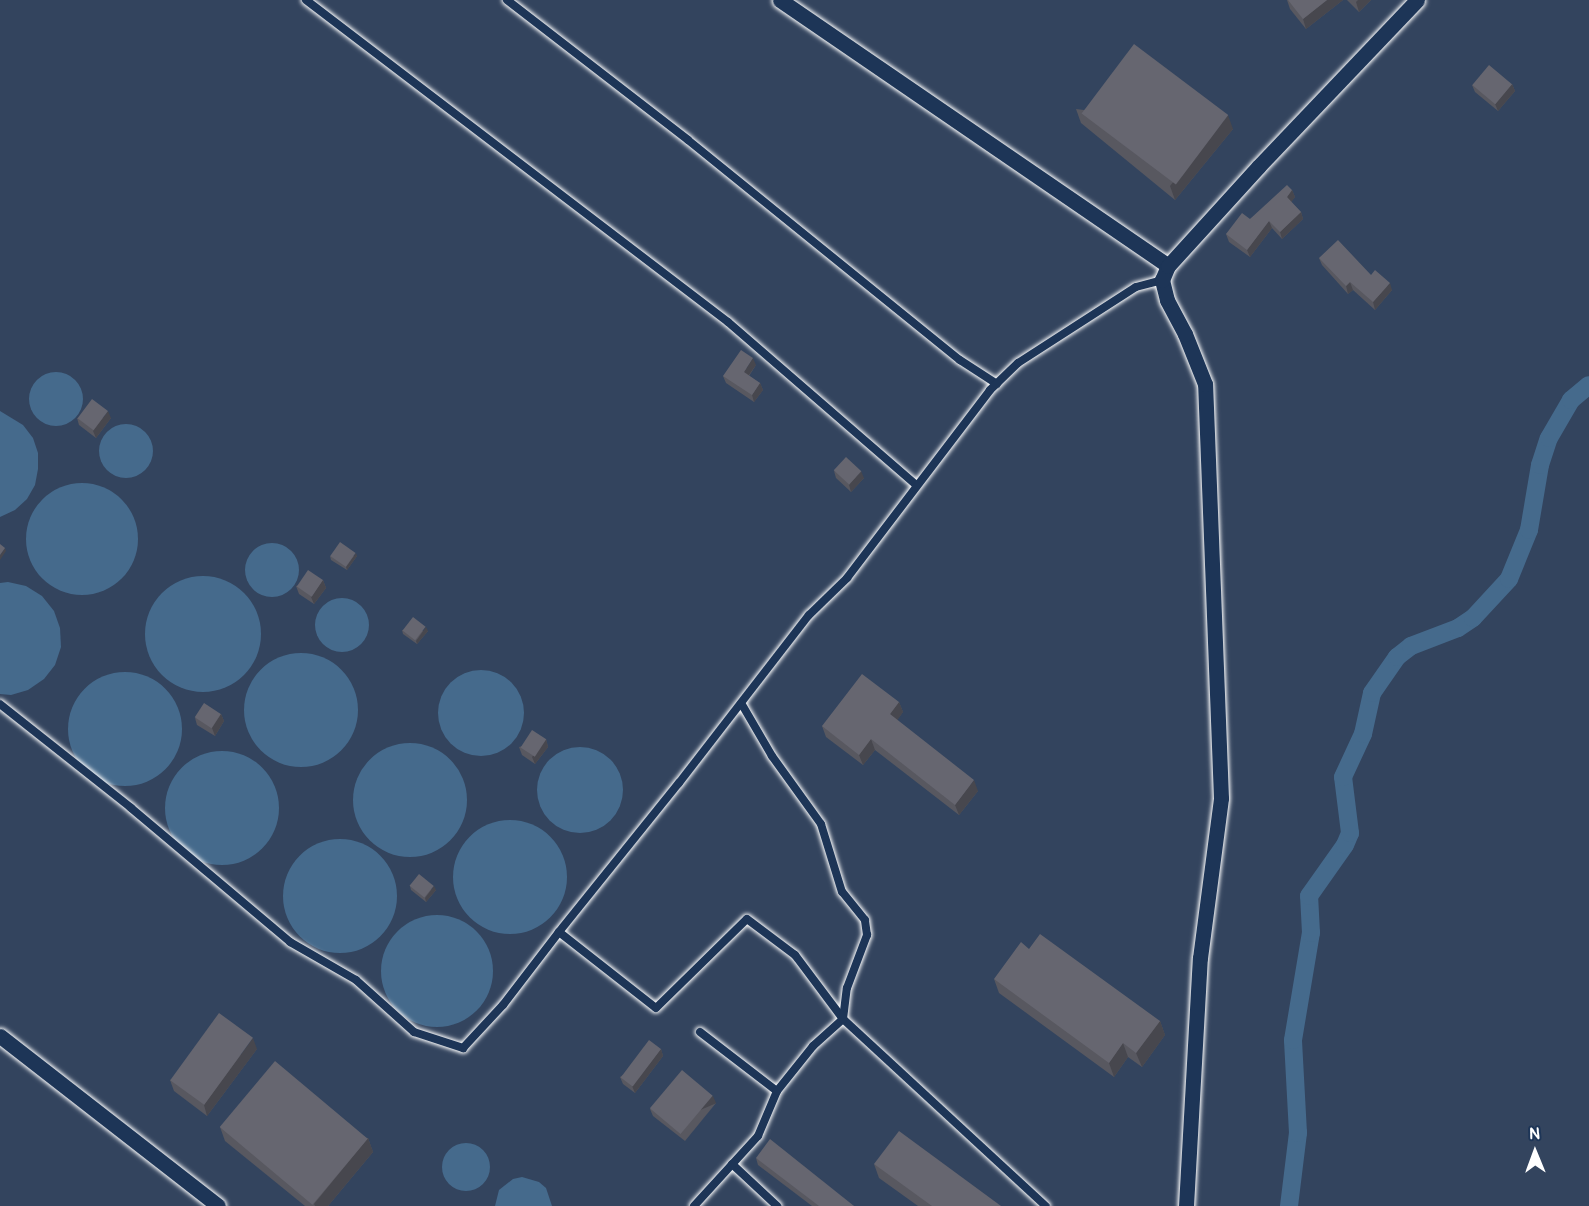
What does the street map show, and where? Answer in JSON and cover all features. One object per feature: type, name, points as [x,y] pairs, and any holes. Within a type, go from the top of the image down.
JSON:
[{"type":"street","points":[[780,0],[1165,273]]},
{"type":"street","points":[[1186,1206],[1200,958],[1221,798],[1205,384],[1185,334],[1167,300],[1165,273],[1259,166],[1417,0]]},
{"type":"street","points":[[0,1036],[218,1206]]},
{"type":"lane","points":[[306,0],[728,322],[916,485]]},
{"type":"lane","points":[[507,0],[688,140],[960,360],[997,384]]},
{"type":"lane","points":[[0,704],[122,801],[290,942],[356,980],[414,1032],[463,1048],[502,1005],[809,615],[847,578],[916,485],[997,384],[1018,363],[1136,287],[1165,273]]},
{"type":"lane","points":[[694,1206],[758,1136],[777,1091],[813,1046],[843,1019],[847,988],[867,935],[865,920],[842,892],[821,824],[772,756],[741,703]]},
{"type":"lane","points":[[559,932],[656,1008],[747,919],[795,955],[843,1019],[1046,1206]]},
{"type":"lane","points":[[700,1032],[777,1091]]},
{"type":"lane","points":[[732,1164],[777,1206]]},
{"type":"water","points":[[51,372],[61,372],[71,376],[79,384],[83,399],[79,414],[71,422],[61,426],[51,426],[41,422],[33,414],[29,404],[29,394],[33,384],[41,376]]},
{"type":"water","points":[[0,411],[23,425],[33,438],[38,453],[38,469],[35,485],[27,499],[15,510],[0,517]]},
{"type":"water","points":[[121,424],[131,424],[141,428],[149,436],[153,451],[149,466],[141,474],[131,478],[121,478],[111,474],[103,466],[99,456],[99,446],[103,436],[111,428]]},
{"type":"water","points":[[82,483],[103,487],[122,499],[134,518],[138,539],[134,560],[122,579],[103,591],[82,595],[61,591],[42,579],[30,560],[26,539],[30,518],[42,499],[61,487]]},
{"type":"water","points":[[267,543],[277,543],[287,547],[295,555],[299,570],[295,585],[287,593],[277,597],[267,597],[257,593],[249,585],[245,575],[245,565],[249,555],[257,547]]},
{"type":"water","points":[[203,576],[225,580],[244,593],[257,612],[261,634],[257,656],[244,675],[225,688],[203,692],[181,688],[162,675],[149,656],[145,634],[149,612],[162,593],[181,580]]},
{"type":"water","points":[[8,582],[26,586],[42,596],[54,611],[60,628],[61,647],[55,665],[44,679],[28,690],[11,695],[0,694],[0,583]]},
{"type":"water","points":[[337,598],[347,598],[357,602],[365,610],[369,625],[365,640],[357,648],[347,652],[337,652],[327,648],[319,640],[315,630],[315,620],[319,610],[327,602]]},
{"type":"water","points":[[301,653],[323,657],[342,669],[354,688],[358,710],[354,732],[342,751],[323,763],[301,767],[279,763],[260,751],[248,732],[244,710],[248,688],[260,669],[279,657]]},
{"type":"water","points":[[481,670],[505,677],[517,689],[524,713],[517,737],[505,749],[481,756],[457,749],[445,737],[438,713],[445,689],[457,677]]},
{"type":"water","points":[[125,672],[147,677],[165,689],[177,707],[182,729],[177,751],[165,769],[147,781],[125,786],[103,781],[85,769],[73,751],[68,729],[73,707],[85,689],[103,677]]},
{"type":"water","points":[[410,743],[432,748],[450,760],[462,778],[467,800],[462,822],[450,840],[432,852],[410,857],[388,852],[370,840],[358,822],[353,800],[358,778],[370,760],[388,748]]},
{"type":"water","points":[[580,747],[604,754],[616,766],[623,790],[616,814],[604,826],[580,833],[556,826],[544,814],[537,790],[544,766],[556,754]]},
{"type":"water","points":[[222,751],[244,756],[262,768],[274,786],[279,808],[274,830],[262,848],[244,860],[222,865],[200,860],[182,848],[170,830],[165,808],[170,786],[182,768],[200,756]]},
{"type":"water","points":[[510,820],[532,825],[550,837],[562,855],[567,877],[562,899],[550,917],[532,929],[510,934],[488,929],[470,917],[458,899],[453,877],[458,855],[470,837],[488,825]]},
{"type":"water","points":[[340,839],[362,844],[380,856],[392,874],[397,896],[392,918],[380,936],[362,948],[340,953],[318,948],[300,936],[288,918],[283,896],[288,874],[300,856],[318,844]]},
{"type":"water","points":[[437,915],[459,919],[477,931],[489,949],[493,971],[489,993],[477,1011],[459,1023],[437,1027],[415,1023],[397,1011],[385,993],[381,971],[385,949],[397,931],[415,919]]},
{"type":"water","points":[[466,1143],[483,1150],[490,1167],[483,1184],[466,1191],[449,1184],[442,1167],[449,1150]]},
{"type":"water","points":[[522,1177],[539,1182],[546,1188],[552,1206],[495,1206],[499,1190],[513,1179]]},
{"type":"building","points":[[1288,0],[1327,0],[1303,19]]},
{"type":"building","points":[[1134,44],[1228,115],[1176,184],[1082,113]]},
{"type":"building","points":[[1489,65],[1512,84],[1495,104],[1472,85]]},
{"type":"building","points":[[1287,185],[1292,190],[1287,197],[1301,212],[1280,232],[1269,221],[1247,250],[1226,234],[1242,213],[1250,219]]},
{"type":"building","points":[[1338,240],[1371,275],[1375,270],[1390,283],[1373,302],[1350,282],[1346,286],[1319,258]]},
{"type":"building","points":[[741,350],[753,358],[744,372],[760,383],[752,395],[723,376]]},
{"type":"building","points":[[92,399],[108,411],[94,430],[78,418]]},
{"type":"building","points":[[846,457],[861,471],[849,484],[834,470]]},
{"type":"building","points":[[340,542],[356,553],[346,567],[330,556]]},
{"type":"building","points":[[0,544],[5,548],[0,555]]},
{"type":"building","points":[[308,570],[323,580],[312,597],[297,587]]},
{"type":"building","points":[[413,617],[426,627],[415,640],[403,630]]},
{"type":"building","points":[[862,674],[899,702],[890,714],[974,780],[955,805],[871,739],[859,755],[822,726]]},
{"type":"building","points":[[204,703],[221,714],[212,728],[195,717]]},
{"type":"building","points":[[532,730],[546,739],[535,757],[521,748]]},
{"type":"building","points":[[419,874],[434,886],[424,898],[410,886]]},
{"type":"building","points":[[1040,934],[1160,1021],[1136,1053],[1123,1043],[1109,1063],[994,979],[1021,942],[1029,949]]},
{"type":"building","points":[[219,1013],[253,1038],[204,1105],[170,1080]]},
{"type":"building","points":[[649,1040],[661,1049],[633,1087],[621,1078]]},
{"type":"building","points":[[275,1061],[368,1139],[312,1205],[220,1127]]},
{"type":"building","points":[[682,1070],[713,1096],[681,1134],[650,1108]]},
{"type":"building","points":[[899,1131],[1001,1206],[932,1206],[874,1164]]},
{"type":"building","points":[[770,1139],[854,1206],[819,1206],[756,1158]]},
{"type":"waterway","points":[[1289,1206],[1298,1133],[1293,1040],[1311,933],[1309,896],[1345,845],[1350,833],[1343,777],[1363,734],[1372,693],[1397,657],[1411,646],[1458,628],[1473,618],[1509,579],[1529,530],[1540,465],[1549,438],[1571,400],[1589,385]]}]
